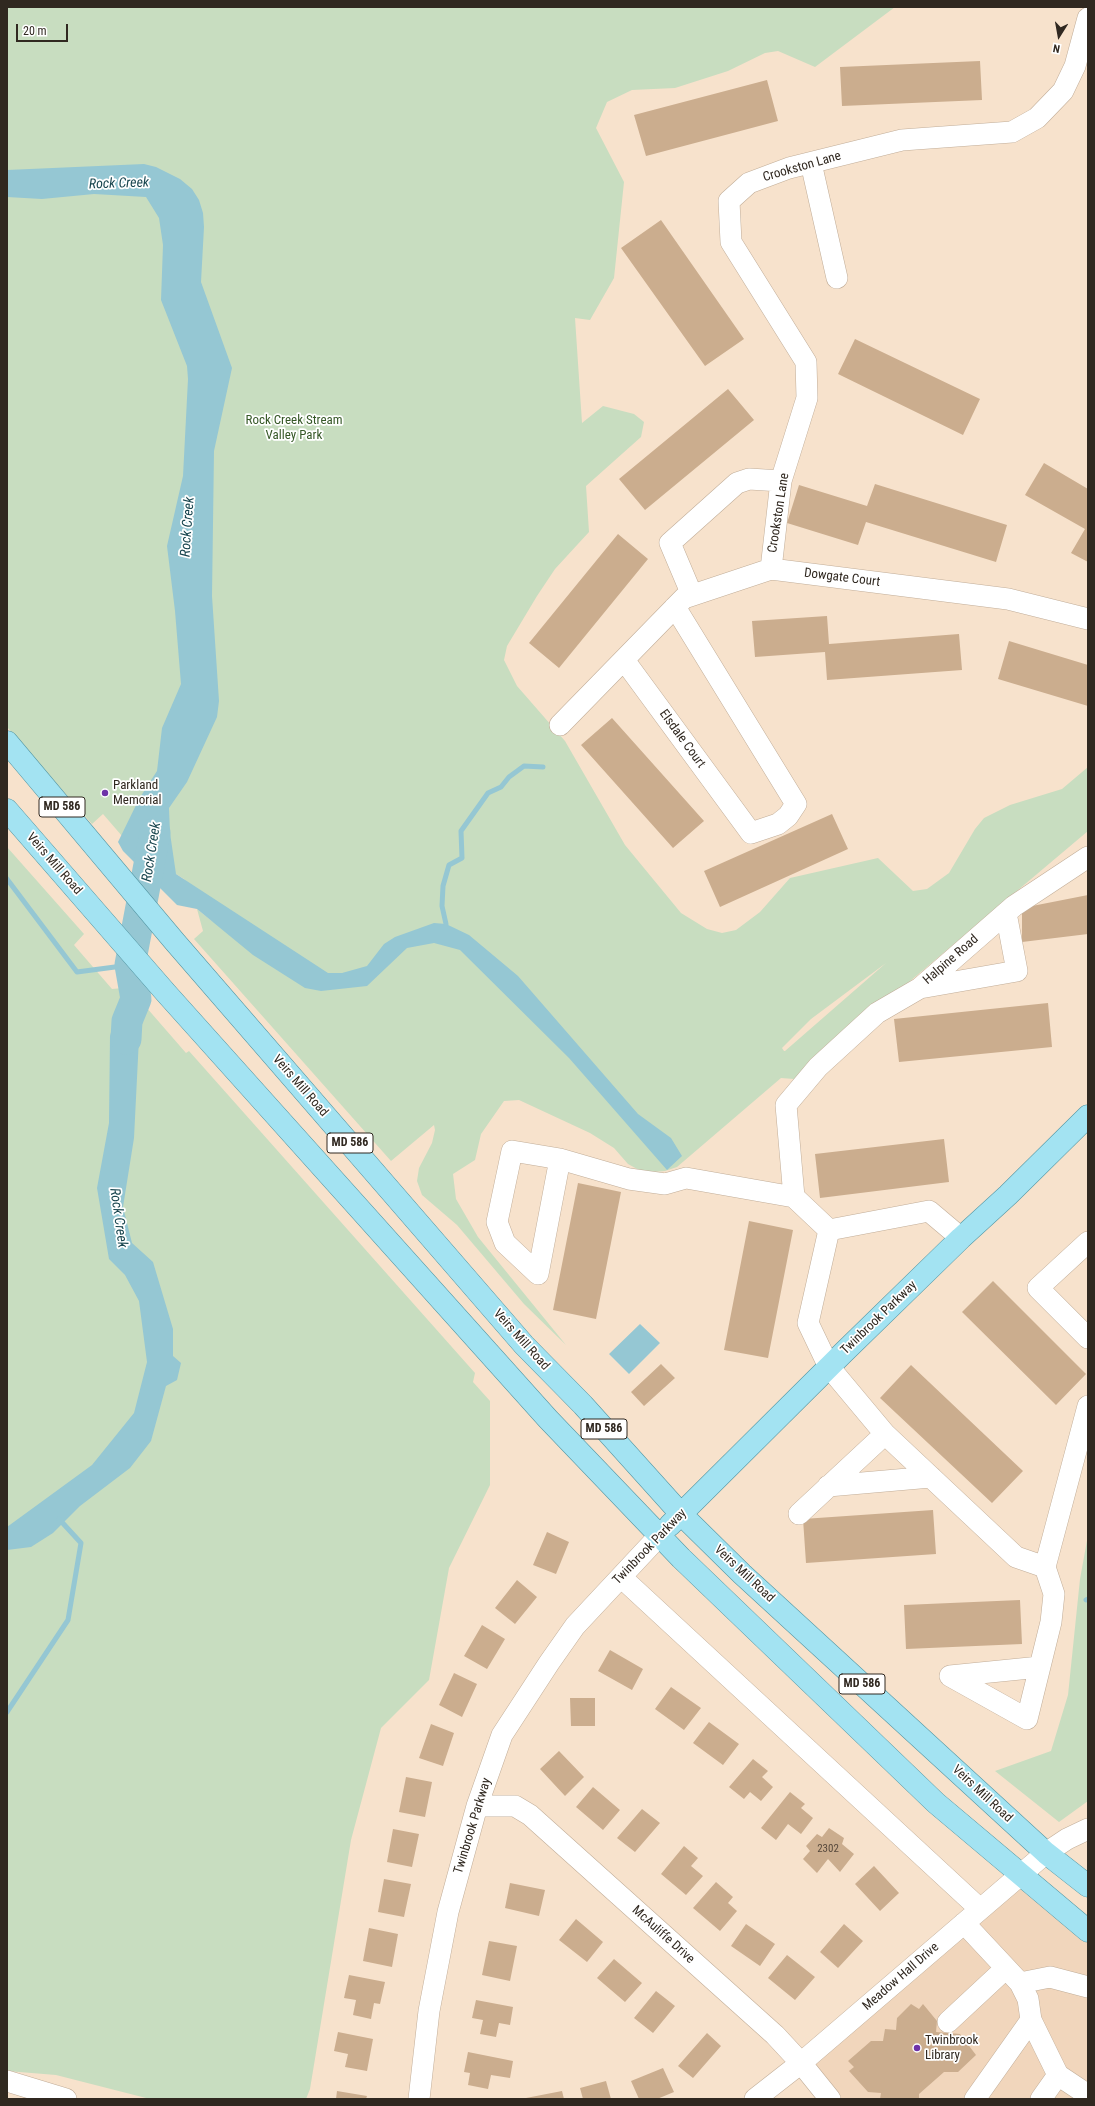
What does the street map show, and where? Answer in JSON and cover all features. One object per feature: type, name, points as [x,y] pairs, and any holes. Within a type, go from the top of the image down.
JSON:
[{"type":"main road","name":"Veirs Mill Road","points":[[7,742],[118,872],[175,942],[524,1345],[583,1405],[681,1514],[754,1584],[1046,1853],[1088,1886]]},
{"type":"main road","name":"Veirs Mill Road","points":[[7,810],[101,920],[521,1391],[681,1558],[936,1804],[1088,1932]]},
{"type":"main road","name":"Twinbrook Parkway","points":[[660,1535],[961,1238],[1086,1124]]},
{"type":"street","name":"Crookston Lane","points":[[771,569],[782,481],[806,398],[806,362],[732,242],[729,201],[749,183],[789,168],[902,140],[1012,132],[1037,118],[1063,91],[1075,66],[1088,18]]},
{"type":"street","points":[[811,163],[837,278]]},
{"type":"street","points":[[692,595],[670,543],[736,483],[749,479],[782,481]]},
{"type":"street","name":"Dowgate Court","points":[[560,724],[684,598],[771,569],[1008,599],[1088,619]]},
{"type":"street","name":"Elsdale Court","points":[[624,660],[750,833],[778,824],[788,816],[796,804],[675,607]]},
{"type":"street","name":"Halpine Road","points":[[794,1197],[786,1105],[818,1067],[877,1013],[920,988],[1006,913],[1079,868],[1088,857]]},
{"type":"street","points":[[920,988],[1017,971],[1006,913]]},
{"type":"street","points":[[560,1159],[538,1274],[505,1243],[497,1222],[512,1151],[560,1159],[629,1179],[665,1184],[686,1178],[794,1197],[829,1230]]},
{"type":"street","points":[[829,1230],[929,1211],[961,1238]]},
{"type":"street","points":[[829,1230],[808,1323],[829,1368],[885,1434],[1016,1557],[1045,1567]]},
{"type":"street","points":[[1088,1242],[1038,1288],[1088,1338]]},
{"type":"street","points":[[1040,1668],[1051,1622],[1054,1594],[1045,1567],[1088,1406]]},
{"type":"street","points":[[799,1514],[885,1434]]},
{"type":"street","points":[[828,1486],[931,1477]]},
{"type":"street","name":"Twinbrook Parkway","points":[[419,2099],[429,2011],[448,1912],[477,1806],[502,1735],[575,1626],[660,1535]]},
{"type":"street","points":[[621,1577],[980,1909]]},
{"type":"street","name":"McAuliffe Drive","points":[[477,1806],[516,1806],[530,1815],[775,2035],[801,2063],[830,2099]]},
{"type":"street","name":"Meadow Hall Drive","points":[[755,2099],[801,2063],[1046,1853],[1067,1839],[1088,1829]]},
{"type":"street","points":[[964,1923],[1005,1969],[1020,1983],[1028,1999],[1030,2020],[1058,2074],[1088,2095]]},
{"type":"street","points":[[948,2022],[1005,1969]]},
{"type":"street","points":[[1020,1983],[1050,1977],[1088,1987]]},
{"type":"street","points":[[974,2099],[1030,2020]]},
{"type":"street","points":[[1041,2099],[1058,2074]]},
{"type":"street","points":[[7,2081],[24,2084],[53,2098]]},
{"type":"shaded area","points":[[1021,1875],[1088,1931],[1088,2099],[830,2099],[801,2063]]},
{"type":"green space","name":"Rock Creek Stream Valley Park","points":[[7,7],[895,7],[815,67],[778,51],[765,53],[728,71],[675,88],[632,90],[607,102],[596,128],[624,182],[614,278],[590,320],[575,318],[582,423],[603,406],[634,414],[644,422],[641,437],[586,486],[589,532],[555,569],[537,596],[507,646],[504,660],[517,686],[565,741],[625,845],[681,913],[707,929],[722,933],[736,930],[760,912],[790,878],[878,858],[913,891],[927,889],[949,873],[975,829],[984,818],[1010,805],[1062,789],[1088,767],[1088,831],[794,1079],[781,1078],[677,1167],[665,1171],[653,1172],[639,1170],[628,1164],[614,1148],[590,1133],[519,1100],[504,1101],[481,1134],[475,1160],[453,1174],[456,1199],[478,1237],[566,1345],[524,1304],[457,1225],[422,1195],[417,1181],[419,1168],[432,1143],[435,1130],[434,1125],[391,1161],[194,939],[203,931],[197,909],[213,922],[184,879],[176,874],[131,817],[122,836],[103,814],[92,824],[7,727]],"holes":[[[886,963],[785,1051],[782,1048],[811,1019]]]},
{"type":"green space","points":[[7,847],[84,934],[74,945],[112,989],[123,988],[120,998],[142,1022],[146,1007],[186,1053],[189,1051],[475,1373],[473,1382],[490,1401],[490,1485],[449,1568],[429,1680],[381,1728],[351,1840],[310,2089],[306,2099],[150,2099],[56,2075],[7,2071]]},
{"type":"green space","points":[[1088,1535],[1088,1801],[1059,1822],[995,1771],[1051,1751],[1068,1695],[1080,1579]]},
{"type":"water","points":[[144,164],[156,167],[180,179],[192,189],[199,200],[203,213],[204,227],[201,282],[232,368],[214,451],[212,596],[219,701],[217,717],[187,782],[169,808],[170,833],[176,874],[328,973],[342,973],[367,966],[384,944],[395,937],[434,923],[446,924],[469,935],[518,976],[638,1114],[671,1138],[682,1156],[667,1170],[569,1058],[460,950],[434,943],[407,948],[367,986],[321,991],[305,988],[253,955],[197,909],[177,905],[123,851],[118,842],[139,799],[157,771],[162,728],[181,684],[175,611],[167,546],[183,476],[188,379],[187,366],[161,300],[163,245],[159,218],[146,197],[94,194],[42,199],[7,197],[7,170]]},
{"type":"water","points":[[123,988],[146,1007],[139,1038],[134,1138],[123,1207],[132,1243],[153,1262],[173,1329],[173,1356],[181,1363],[177,1380],[166,1386],[151,1441],[130,1468],[80,1506],[53,1533],[31,1547],[7,1550],[7,1527],[92,1465],[134,1413],[147,1362],[139,1301],[125,1275],[109,1259],[97,1188],[109,1123],[110,1036]]},
{"type":"water","points":[[640,1324],[660,1343],[629,1374],[609,1354]]},
{"type":"building","points":[[980,61],[982,100],[842,106],[840,67]]},
{"type":"building","points":[[767,80],[778,121],[646,156],[634,115]]},
{"type":"building","points":[[661,220],[744,339],[705,366],[621,248]]},
{"type":"building","points":[[855,339],[980,399],[963,435],[838,374]]},
{"type":"building","points":[[728,389],[754,420],[645,510],[619,479]]},
{"type":"building","points":[[1044,463],[1088,489],[1088,562],[1071,553],[1085,529],[1025,495]]},
{"type":"building","points":[[875,484],[1007,525],[996,562],[866,522],[858,545],[787,523],[799,485],[867,506]]},
{"type":"building","points":[[618,534],[648,559],[559,668],[529,643]]},
{"type":"building","points":[[827,616],[829,644],[959,634],[962,670],[827,680],[825,652],[755,657],[752,621]]},
{"type":"building","points":[[1009,641],[1088,665],[1088,706],[998,679]]},
{"type":"building","points":[[612,718],[704,821],[673,848],[581,745]]},
{"type":"building","points":[[832,814],[848,849],[720,907],[704,871]]},
{"type":"building","points":[[1088,895],[1088,934],[1022,942],[1022,908]]},
{"type":"building","points":[[1048,1003],[1052,1047],[899,1062],[894,1019]]},
{"type":"building","points":[[944,1139],[949,1182],[820,1198],[815,1154]]},
{"type":"building","points":[[578,1183],[621,1192],[596,1319],[553,1310]]},
{"type":"building","points":[[749,1221],[793,1230],[768,1358],[724,1350]]},
{"type":"building","points":[[993,1281],[1086,1374],[1056,1405],[962,1312]]},
{"type":"building","points":[[661,1364],[675,1378],[644,1406],[631,1392]]},
{"type":"building","points":[[911,1365],[1023,1471],[992,1503],[880,1398]]},
{"type":"building","points":[[933,1510],[936,1554],[806,1563],[803,1519]]},
{"type":"building","points":[[547,1532],[569,1542],[556,1574],[533,1565]]},
{"type":"building","points":[[517,1580],[537,1597],[515,1624],[495,1608]]},
{"type":"building","points":[[1020,1600],[1022,1644],[906,1649],[904,1605]]},
{"type":"building","points":[[482,1625],[505,1639],[487,1669],[464,1656]]},
{"type":"building","points":[[610,1650],[643,1669],[632,1690],[598,1671]]},
{"type":"building","points":[[454,1673],[477,1684],[462,1717],[439,1705]]},
{"type":"building","points":[[671,1687],[701,1708],[684,1730],[655,1709]]},
{"type":"building","points":[[570,1698],[595,1698],[595,1726],[571,1726]]},
{"type":"building","points":[[709,1722],[739,1744],[723,1765],[693,1743]]},
{"type":"building","points":[[431,1724],[454,1733],[443,1766],[419,1758]]},
{"type":"building","points":[[559,1751],[584,1777],[565,1796],[540,1769]]},
{"type":"building","points":[[753,1759],[768,1771],[762,1777],[773,1787],[761,1801],[750,1792],[744,1799],[729,1787]]},
{"type":"building","points":[[406,1777],[432,1782],[425,1817],[399,1812]]},
{"type":"building","points":[[593,1787],[620,1810],[603,1830],[576,1807]]},
{"type":"building","points":[[790,1792],[805,1804],[801,1808],[813,1818],[801,1834],[788,1824],[776,1840],[761,1828]]},
{"type":"building","points":[[642,1809],[660,1823],[635,1852],[617,1838]]},
{"type":"building","points":[[829,1828],[844,1838],[842,1844],[854,1854],[840,1872],[828,1859],[817,1873],[803,1859],[810,1851],[806,1846],[817,1834],[822,1837]]},
{"type":"building","points":[[393,1829],[419,1834],[412,1867],[387,1862]]},
{"type":"building","points":[[684,1846],[698,1858],[691,1866],[703,1876],[686,1895],[661,1874]]},
{"type":"building","points":[[874,1866],[899,1893],[880,1911],[855,1884]]},
{"type":"building","points":[[384,1879],[411,1884],[404,1917],[378,1912]]},
{"type":"building","points":[[716,1882],[733,1897],[728,1903],[737,1911],[720,1931],[693,1908]]},
{"type":"building","points":[[510,1883],[545,1890],[539,1916],[505,1908]]},
{"type":"building","points":[[576,1919],[603,1942],[587,1962],[559,1940]]},
{"type":"building","points":[[746,1924],[775,1944],[760,1966],[731,1946]]},
{"type":"building","points":[[844,1924],[863,1941],[838,1968],[820,1952]]},
{"type":"building","points":[[369,1928],[398,1934],[392,1967],[363,1961]]},
{"type":"building","points":[[489,1941],[517,1946],[510,1981],[482,1975]]},
{"type":"building","points":[[787,1955],[815,1977],[795,2000],[768,1978]]},
{"type":"building","points":[[614,1959],[642,1983],[625,2002],[597,1978]]},
{"type":"building","points":[[349,1975],[385,1982],[380,2004],[374,2003],[371,2019],[353,2015],[356,2000],[344,1998]]},
{"type":"building","points":[[656,1991],[675,2006],[653,2033],[634,2018]]},
{"type":"building","points":[[476,2000],[513,2007],[510,2025],[499,2023],[496,2037],[480,2034],[483,2020],[472,2018]]},
{"type":"building","name":"Twinbrook Library","points":[[911,2004],[919,2009],[923,2004],[937,2021],[936,2032],[960,2034],[976,2055],[958,2072],[944,2072],[919,2094],[919,2099],[880,2099],[881,2093],[868,2092],[849,2071],[854,2067],[848,2061],[871,2041],[883,2041],[885,2029],[896,2030],[897,2018]]},
{"type":"building","points":[[338,2032],[373,2039],[367,2071],[345,2067],[348,2054],[334,2051]]},
{"type":"building","points":[[707,2033],[721,2046],[693,2078],[678,2066]]},
{"type":"building","points":[[468,2052],[513,2061],[510,2078],[491,2075],[488,2089],[468,2085],[470,2073],[464,2072]]},
{"type":"building","points":[[663,2068],[674,2092],[657,2099],[639,2099],[631,2081]]},
{"type":"building","points":[[606,2081],[611,2099],[583,2099],[580,2088]]},
{"type":"building","points":[[337,2091],[367,2096],[366,2099],[336,2099]]},
{"type":"building","points":[[562,2091],[564,2099],[526,2099],[526,2098]]},
{"type":"waterway","points":[[446,924],[442,906],[443,886],[449,865],[462,858],[461,831],[488,793],[501,787],[509,777],[524,766],[543,767]]},
{"type":"waterway","name":"Rock Creek","points":[[126,1039],[127,1021],[136,999],[130,965],[155,833]]},
{"type":"waterway","points":[[7,879],[77,972],[130,965]]},
{"type":"waterway","points":[[7,1712],[68,1620],[81,1543],[59,1519]]},
{"type":"place","name":"Parkland Memorial","points":[[105,793]]},
{"type":"place","name":"Twinbrook Library","points":[[917,2048]]}]
